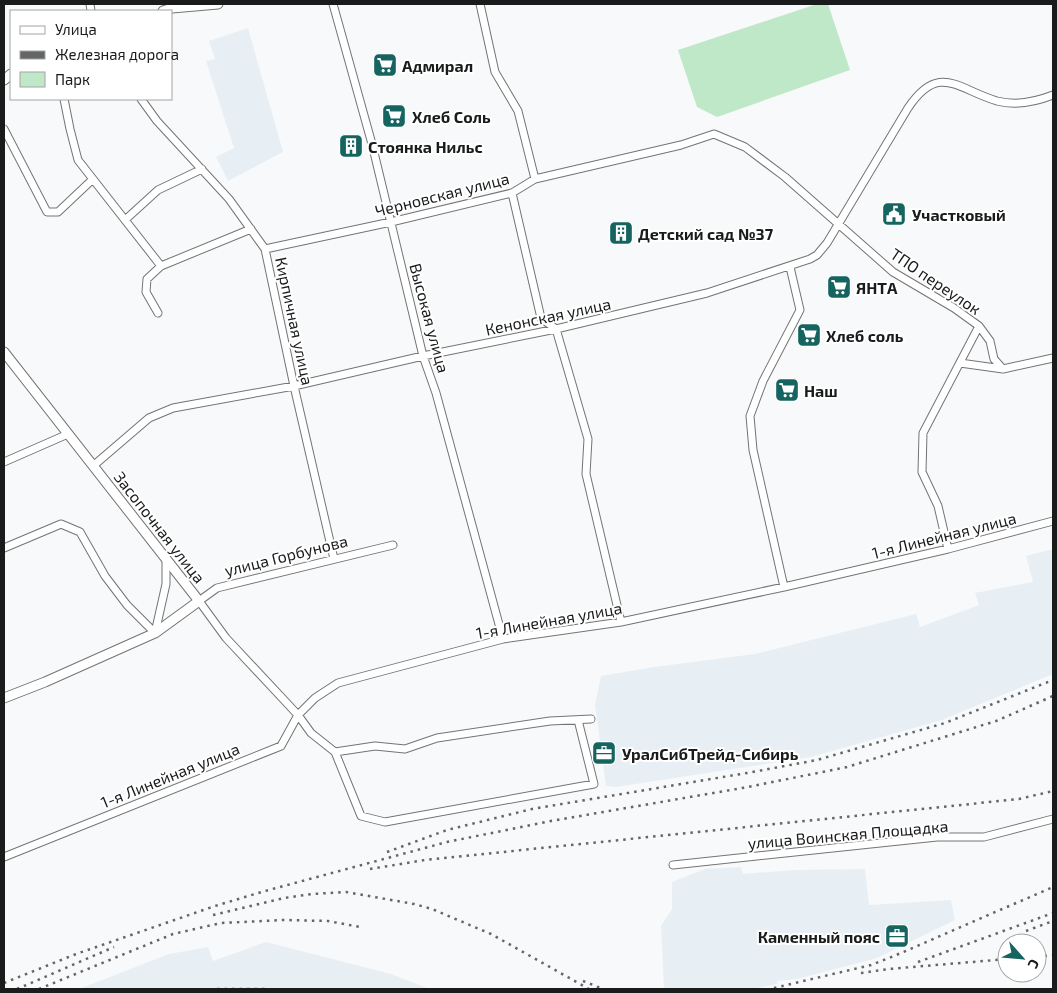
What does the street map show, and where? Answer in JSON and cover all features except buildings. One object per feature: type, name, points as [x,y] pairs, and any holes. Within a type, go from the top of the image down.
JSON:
[{"type":"street","points":[[167,10],[218,4]]},
{"type":"street","name":"Высокая улица","points":[[333,4],[372,144],[423,356],[436,393],[503,638]]},
{"type":"street","points":[[480,4],[495,72],[518,111],[536,179]]},
{"type":"street","name":"Кенонская улица","points":[[93,466],[149,418],[173,408],[294,386],[423,356],[556,329],[707,294],[790,267],[816,255],[839,225],[911,104],[924,89],[934,83],[949,82],[998,101],[1021,104],[1053,95]]},
{"type":"street","points":[[64,100],[78,160],[161,266]]},
{"type":"street","name":"Кирпичная улица","points":[[142,100],[157,121],[229,199],[265,249],[334,559]]},
{"type":"street","points":[[4,129],[46,212],[58,212],[93,179]]},
{"type":"street","name":"ТПО переулок","points":[[681,144],[714,134],[745,147],[785,177],[893,272],[954,308],[979,326],[923,433],[922,472],[938,506],[948,549]]},
{"type":"street","name":"Черновская улица","points":[[265,249],[391,222],[512,193],[536,179],[681,144]]},
{"type":"street","points":[[125,220],[158,190],[202,169]]},
{"type":"street","points":[[512,193],[541,318],[556,329],[588,439],[586,474],[620,622]]},
{"type":"street","points":[[158,313],[146,292],[147,279],[161,266],[251,229]]},
{"type":"street","points":[[784,587],[753,450],[750,416],[764,381],[800,310],[790,267]]},
{"type":"street","points":[[979,326],[990,341],[994,359],[1002,369]]},
{"type":"street","name":"Засопочная улица","points":[[4,352],[226,638],[298,715],[311,733],[335,752]]},
{"type":"street","points":[[960,363],[1002,369],[1053,358]]},
{"type":"street","points":[[4,462],[68,434]]},
{"type":"street","name":"1-я Линейная улица","points":[[4,857],[281,746],[298,715],[315,698],[338,683],[503,638],[620,622],[948,549],[1053,521]]},
{"type":"street","points":[[4,548],[61,524],[80,532],[105,576],[127,605],[155,633]]},
{"type":"street","name":"улица Горбунова","points":[[4,698],[45,682],[155,633],[217,588],[393,545]]},
{"type":"street","points":[[155,633],[166,584],[166,560]]},
{"type":"street","points":[[578,720],[594,784],[385,822],[361,816],[335,752],[375,746],[405,749],[437,738],[550,721],[591,719]]},
{"type":"street","name":"улица Воинская Площадка","points":[[673,865],[938,836],[984,837],[1053,819]]},
{"type":"shaded area","points":[[248,28],[283,152],[228,181],[216,157],[234,148],[206,61],[215,59],[209,41]]},
{"type":"shaded area","points":[[1053,549],[1053,674],[942,720],[811,757],[616,787],[606,786],[595,705],[601,676],[755,654],[916,614],[920,627],[979,605],[975,593],[1033,582],[1026,556]]},
{"type":"shaded area","points":[[741,867],[743,874],[794,870],[865,869],[869,905],[951,900],[955,920],[877,958],[797,979],[777,981],[777,984],[751,989],[664,989],[661,926],[672,909],[672,882],[705,869]]},
{"type":"shaded area","points":[[266,942],[391,974],[430,989],[79,989],[169,954],[208,947],[213,961]]},
{"type":"green space","points":[[817,4],[828,4],[850,70],[717,117],[697,107],[678,50]]},
{"type":"railway","points":[[387,852],[447,830],[532,809],[817,760],[945,723],[1053,680]]},
{"type":"railway","points":[[4,983],[76,954],[215,906],[265,891],[447,842],[847,767],[996,721],[1053,696]]},
{"type":"railway","points":[[370,869],[425,860],[1019,799],[1053,791]]},
{"type":"railway","points":[[774,988],[871,965],[1053,887]]},
{"type":"railway","points":[[213,915],[284,898],[346,892],[414,904],[432,909],[491,934],[589,989]]},
{"type":"railway","points":[[918,962],[1053,913]]},
{"type":"railway","points":[[39,989],[173,934],[221,923],[284,920],[328,921],[360,927]]},
{"type":"railway","points":[[1026,931],[1053,921]]},
{"type":"railway","points":[[17,989],[114,947]]},
{"type":"railway","points":[[1047,956],[1053,955]]},
{"type":"railway","points":[[861,973],[997,960]]},
{"type":"railway","points":[[583,981],[603,989]]},
{"type":"railway","points":[[217,989],[268,989]]},
{"type":"place","name":"Адмирал","points":[[385,65]]},
{"type":"place","name":"Хлеб Соль","points":[[394,116]]},
{"type":"place","name":"Стоянка Нильс","points":[[351,146]]},
{"type":"place","name":"Участковый","points":[[894,214]]},
{"type":"place","name":"Детский сад №37","points":[[621,233]]},
{"type":"place","name":"ЯНТА","points":[[839,287]]},
{"type":"place","name":"Хлеб соль","points":[[809,335]]},
{"type":"place","name":"Наш","points":[[787,390]]},
{"type":"place","name":"УралСибТрейд-Сибирь","points":[[604,753]]},
{"type":"place","name":"Каменный пояс","points":[[897,936]]}]
